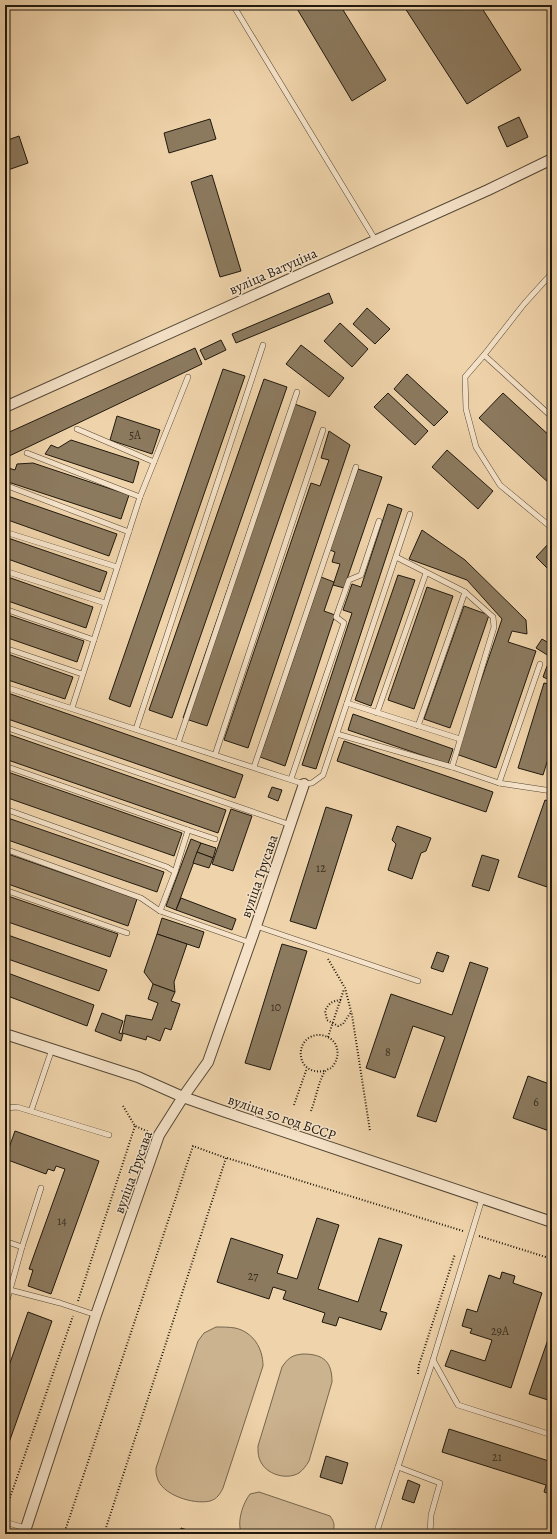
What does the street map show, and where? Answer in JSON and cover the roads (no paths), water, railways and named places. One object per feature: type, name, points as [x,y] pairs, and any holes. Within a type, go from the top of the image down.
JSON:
[{"type":"street","name":"вуліца Ватуціна","points":[[5,407],[376,241],[488,190],[552,158]]},
{"type":"street","name":"вуліца Трусава","points":[[24,1531],[96,1315],[159,1135],[183,1097],[208,1062],[251,943],[304,784]]},
{"type":"street","name":"вуліца 50 год БССР","points":[[5,1034],[138,1077],[183,1097],[552,1222]]},
{"type":"lane","points":[[233,5],[376,241]]},
{"type":"lane","points":[[552,273],[524,304],[465,377],[466,409],[476,447],[500,485],[552,528]]},
{"type":"lane","points":[[136,729],[263,345]]},
{"type":"lane","points":[[484,355],[552,417]]},
{"type":"lane","points":[[72,708],[140,498],[188,377]]},
{"type":"lane","points":[[178,743],[297,392]]},
{"type":"lane","points":[[77,429],[154,462]]},
{"type":"lane","points":[[215,755],[323,430]]},
{"type":"lane","points":[[28,453],[140,498]]},
{"type":"lane","points":[[254,767],[356,467]]},
{"type":"lane","points":[[5,485],[129,532]]},
{"type":"lane","points":[[5,686],[304,784],[312,783],[324,775],[410,514]]},
{"type":"lane","points":[[291,779],[344,623],[336,617],[349,580],[361,575],[379,521]]},
{"type":"lane","points":[[5,532],[117,567]]},
{"type":"lane","points":[[396,557],[465,592],[493,617],[494,627],[452,767]]},
{"type":"lane","points":[[5,571],[106,603]]},
{"type":"lane","points":[[377,713],[426,573]]},
{"type":"lane","points":[[418,726],[465,592]]},
{"type":"lane","points":[[5,609],[94,640]]},
{"type":"lane","points":[[5,648],[82,674]]},
{"type":"lane","points":[[499,783],[540,664]]},
{"type":"lane","points":[[347,703],[460,739]]},
{"type":"lane","points":[[5,727],[291,825]]},
{"type":"lane","points":[[337,734],[452,767],[499,783],[552,789]]},
{"type":"lane","points":[[5,766],[215,839]]},
{"type":"lane","points":[[5,809],[167,867],[174,872]]},
{"type":"lane","points":[[160,911],[188,830]]},
{"type":"lane","points":[[5,849],[142,898],[160,911],[251,943]]},
{"type":"lane","points":[[5,890],[127,933]]},
{"type":"lane","points":[[256,926],[418,981]]},
{"type":"lane","points":[[31,1111],[52,1049]]},
{"type":"lane","points":[[5,1108],[17,1107],[109,1135]]},
{"type":"lane","points":[[5,1307],[22,1246],[41,1188]]},
{"type":"lane","points":[[376,1534],[433,1360],[482,1199]]},
{"type":"lane","points":[[5,1241],[22,1246]]},
{"type":"lane","points":[[10,1290],[60,1303],[96,1315]]},
{"type":"lane","points":[[433,1360],[458,1405],[552,1435]]},
{"type":"lane","points":[[398,1467],[440,1483],[431,1515],[430,1534]]},
{"type":"lane","points":[[5,1522],[24,1531]]}]
